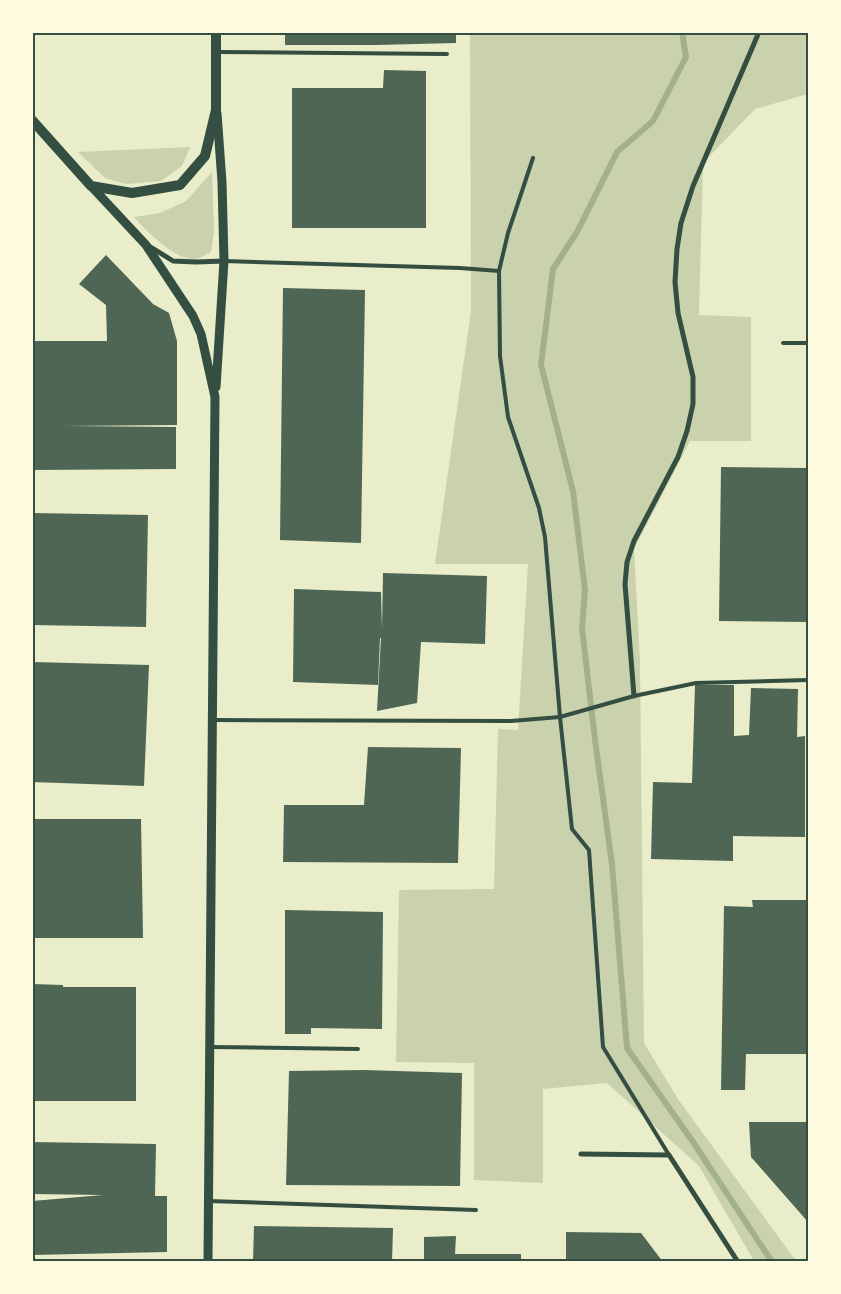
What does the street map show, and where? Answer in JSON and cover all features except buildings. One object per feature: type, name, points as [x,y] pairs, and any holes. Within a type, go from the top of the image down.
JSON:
[{"type":"main road","points":[[32,120],[91,186],[132,193],[180,185],[205,156],[216,110],[216,32]]},
{"type":"street","points":[[634,696],[625,584],[627,562],[634,541],[678,457],[688,431],[693,404],[693,377],[678,313],[675,282],[681,223],[693,186],[759,32]]},
{"type":"street","points":[[208,1262],[215,397],[224,261],[222,182],[216,110]]},
{"type":"street","points":[[91,186],[146,245],[193,316],[201,334],[215,397]]},
{"type":"street","points":[[146,245],[174,261],[224,261]]},
{"type":"street","points":[[581,1154],[669,1156],[738,1262]]},
{"type":"lane","points":[[216,52],[447,54]]},
{"type":"lane","points":[[533,158],[508,233],[499,271],[500,356],[503,388],[508,417],[539,508],[545,536],[560,717],[572,829],[589,850],[603,1047],[669,1156]]},
{"type":"lane","points":[[224,261],[460,268],[499,271]]},
{"type":"lane","points":[[783,343],[808,343]]},
{"type":"lane","points":[[212,720],[511,721],[560,717],[634,696],[696,683],[808,680]]},
{"type":"lane","points":[[210,1047],[358,1049]]},
{"type":"lane","points":[[208,1201],[476,1210]]},
{"type":"green space","points":[[470,33],[808,33],[808,94],[755,109],[703,163],[699,315],[751,317],[751,441],[690,441],[634,549],[640,663],[644,1043],[678,1099],[796,1261],[754,1261],[699,1166],[607,1083],[543,1089],[543,1183],[474,1180],[474,1063],[396,1062],[399,890],[494,889],[498,729],[518,730],[528,564],[435,564],[471,311]]},
{"type":"green space","points":[[190,147],[182,166],[161,181],[126,184],[105,178],[78,152]]},
{"type":"green space","points":[[212,172],[214,232],[211,252],[200,258],[188,259],[162,244],[134,217],[160,213],[186,201]]},
{"type":"waterway","points":[[682,32],[686,57],[653,121],[617,152],[577,232],[553,269],[541,365],[573,491],[585,590],[582,628],[612,864],[627,1048],[693,1142],[772,1262]]}]
